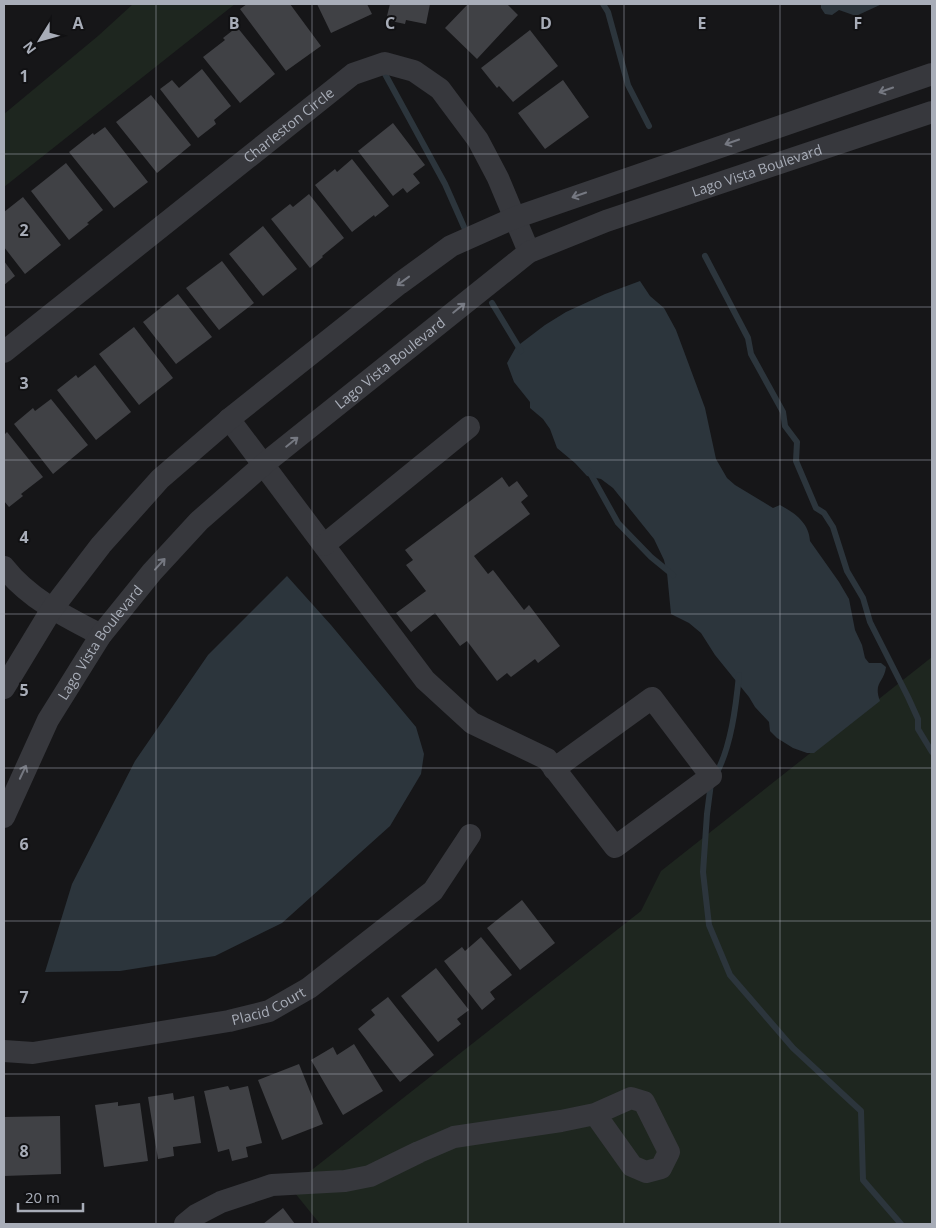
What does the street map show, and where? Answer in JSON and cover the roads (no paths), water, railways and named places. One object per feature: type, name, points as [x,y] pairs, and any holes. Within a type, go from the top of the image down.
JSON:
[{"type":"street","name":"Charleston Circle","points":[[4,352],[353,74],[385,64],[414,71],[440,89],[478,140],[498,178],[529,252]]},
{"type":"street","points":[[4,688],[52,609],[100,545],[160,478],[230,419],[399,284],[451,246],[514,218],[932,74]]},
{"type":"street","name":"Lago Vista Boulevard","points":[[4,817],[48,720],[101,635],[152,572],[199,521],[264,464],[529,252],[606,221],[932,112]]},
{"type":"street","points":[[230,419],[426,680],[472,723],[547,759],[554,769],[616,847],[711,776],[652,698],[554,769]]},
{"type":"street","points":[[324,545],[469,427]]},
{"type":"street","points":[[4,567],[13,578],[52,609],[101,635]]},
{"type":"street","name":"Placid Court","points":[[4,1051],[33,1053],[229,1021],[269,1011],[309,988],[433,891],[470,835]]},
{"type":"street","points":[[185,1224],[196,1215],[221,1202],[272,1185],[345,1181],[370,1176],[454,1137],[595,1114]]},
{"type":"waterway","points":[[603,4],[608,12],[628,85],[649,126]]},
{"type":"waterway","points":[[385,74],[445,184],[464,227]]},
{"type":"waterway","points":[[705,256],[748,338],[751,354],[783,412],[785,426],[797,442],[796,461],[816,508],[824,513],[833,527],[847,571],[863,598],[870,622],[918,719],[918,729],[932,752]]},
{"type":"waterway","points":[[492,303],[521,351]]},
{"type":"waterway","points":[[589,471],[618,523],[651,557],[673,575]]},
{"type":"waterway","points":[[716,774],[729,739],[739,675]]},
{"type":"waterway","points":[[711,783],[703,872],[709,925],[730,975],[793,1048],[861,1111],[863,1180],[901,1224]]}]
